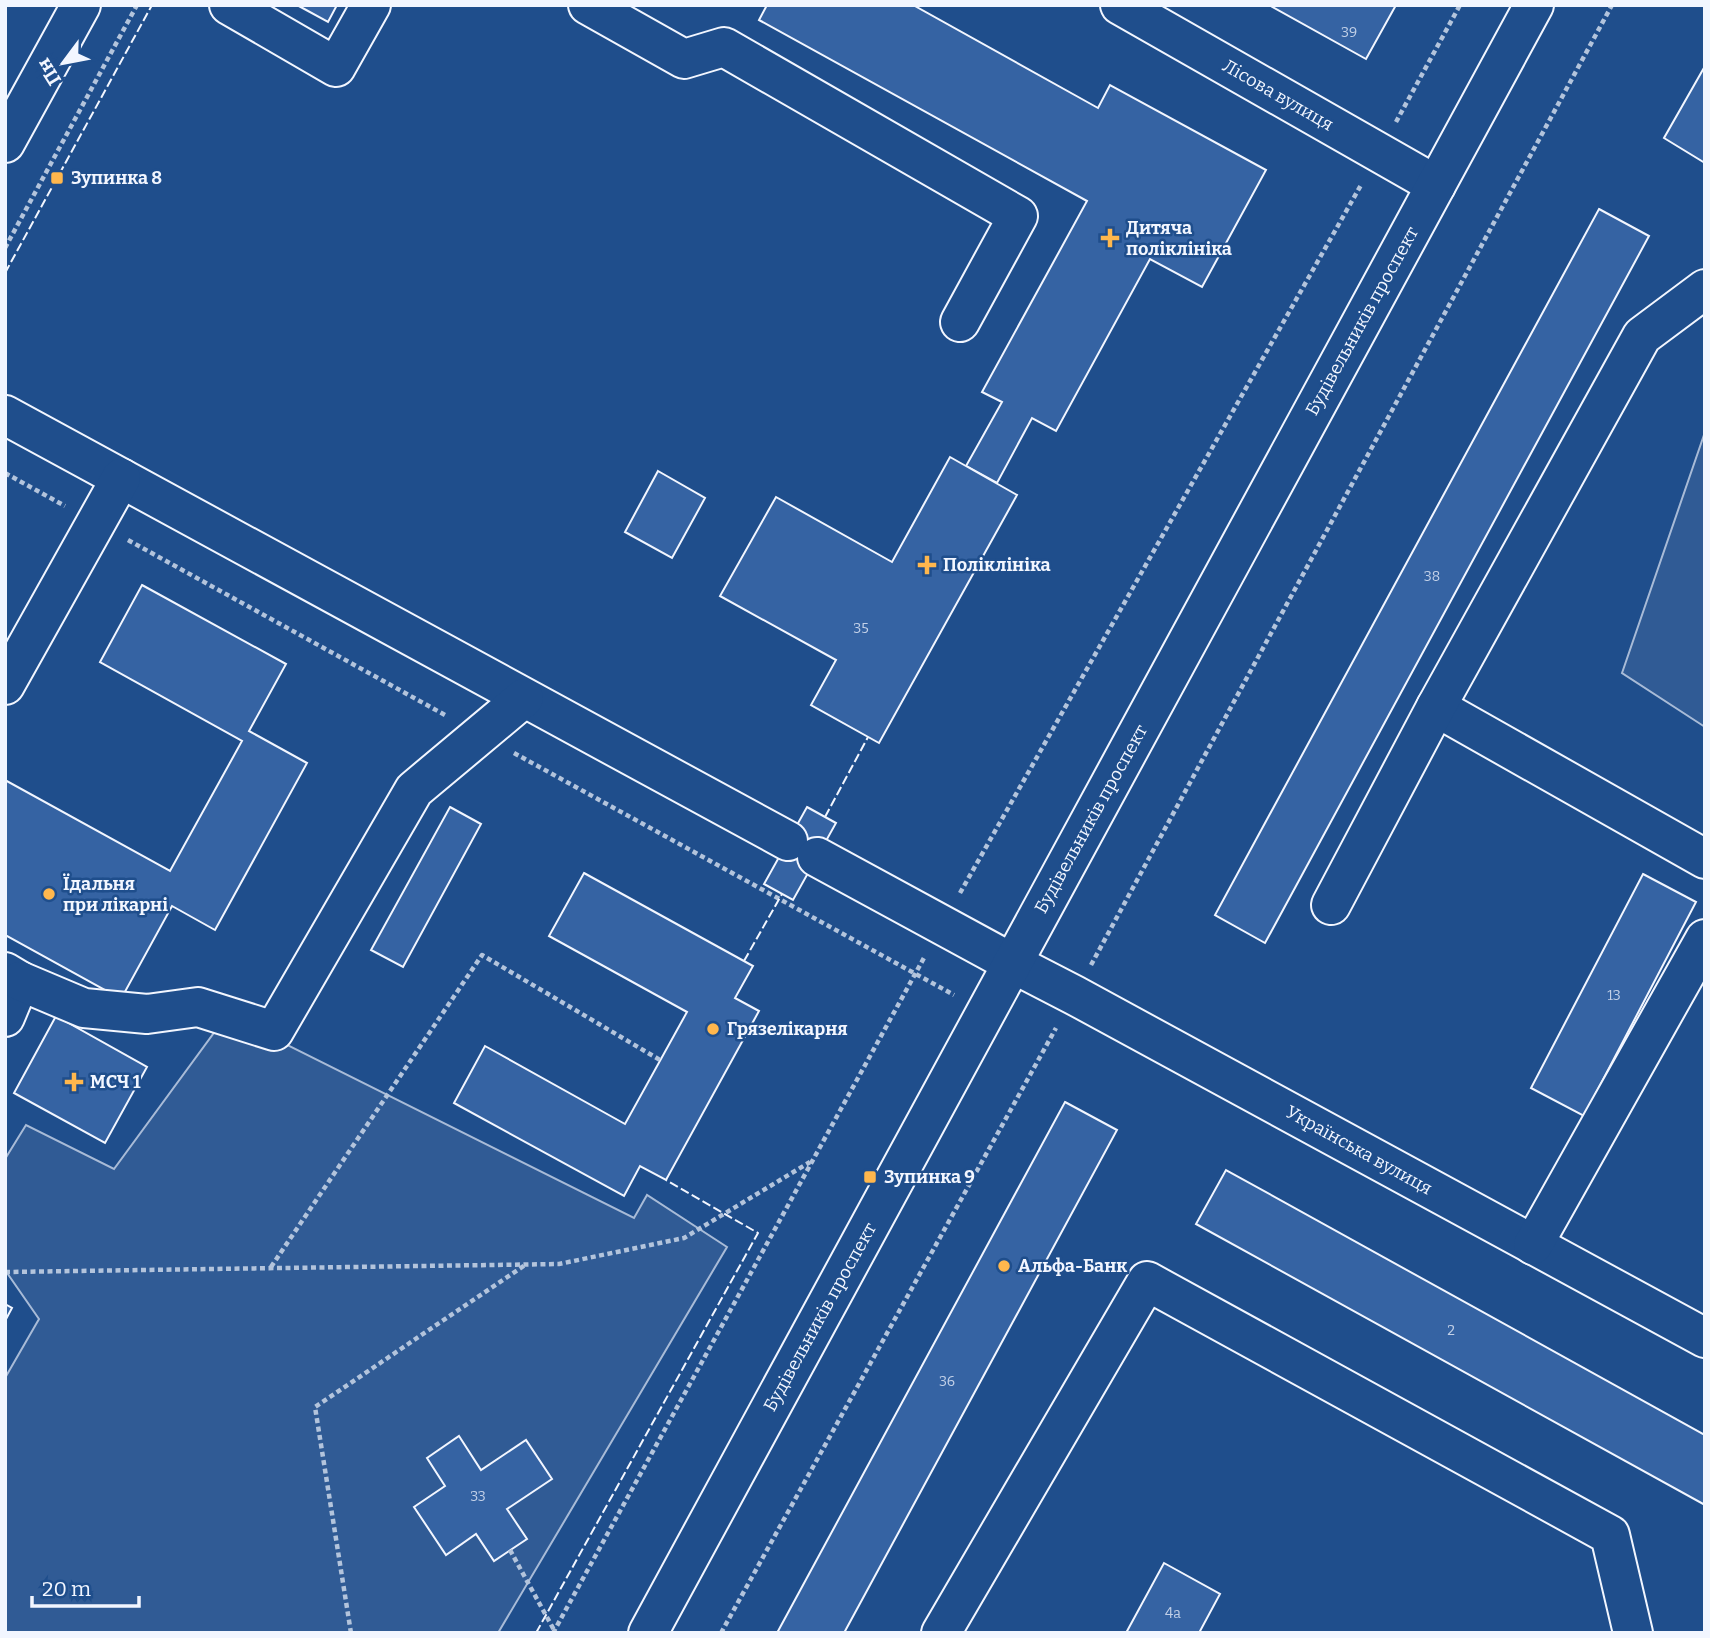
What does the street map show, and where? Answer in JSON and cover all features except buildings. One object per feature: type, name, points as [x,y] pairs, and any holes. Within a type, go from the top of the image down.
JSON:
[{"type":"street","points":[[5,143],[81,5]]},
{"type":"street","points":[[229,5],[337,67],[371,5]]},
{"type":"street","points":[[589,5],[684,59],[724,47],[1018,216],[960,321]]},
{"type":"street","name":"Лісова вулиця","points":[[1120,5],[1436,185]]},
{"type":"street","name":"Будівельників проспект","points":[[648,1633],[1534,5]]},
{"type":"street","points":[[1331,905],[1436,707],[1642,336],[1705,289]]},
{"type":"street","name":"Українська вулиця","points":[[5,415],[1705,1338]]},
{"type":"street","points":[[5,685],[121,478]]},
{"type":"street","points":[[5,1017],[12,976],[84,1008],[147,1014],[198,1007],[274,1031],[414,790],[524,698]]},
{"type":"street","points":[[1436,707],[1705,859]]},
{"type":"street","points":[[1534,1245],[1705,939]]},
{"type":"street","points":[[941,1633],[1147,1281],[1610,1535],[1633,1633]]},
{"type":"path","points":[[5,248],[137,5]]},
{"type":"path","points":[[553,1632],[942,925],[1460,5]]},
{"type":"path","points":[[720,1633],[1074,995],[1612,5]]},
{"type":"path","points":[[270,1268],[482,955],[660,1060]]},
{"type":"path","points":[[5,1272],[559,1264],[684,1238],[812,1161]]},
{"type":"path","points":[[351,1633],[315,1407],[526,1265]]},
{"type":"path","points":[[510,1550],[553,1632]]},
{"type":"shaded area","points":[[1705,432],[1705,727],[1622,673]]},
{"type":"shaded area","points":[[227,1015],[634,1218],[647,1195],[727,1247],[498,1633],[5,1633],[5,1378],[39,1319],[5,1270],[5,1159],[26,1125],[114,1169]]},
{"type":"fence","points":[[5,273],[152,5]]},
{"type":"fence","points":[[825,817],[868,737]]},
{"type":"fence","points":[[744,961],[782,894]]},
{"type":"fence","points":[[536,1633],[758,1233],[666,1180]]},
{"type":"place","name":"Зупинка 8","points":[[57,178]]},
{"type":"place","name":"Дитяча поліклініка","points":[[1110,238]]},
{"type":"place","name":"Поліклініка","points":[[927,565]]},
{"type":"place","name":"Їдальня при лікарні","points":[[49,894]]},
{"type":"place","name":"Грязелікарня","points":[[713,1029]]},
{"type":"place","name":"МСЧ 1","points":[[74,1082]]},
{"type":"place","name":"Зупинка 9","points":[[870,1177]]},
{"type":"place","name":"Альфа-Банк","points":[[1004,1266]]}]
